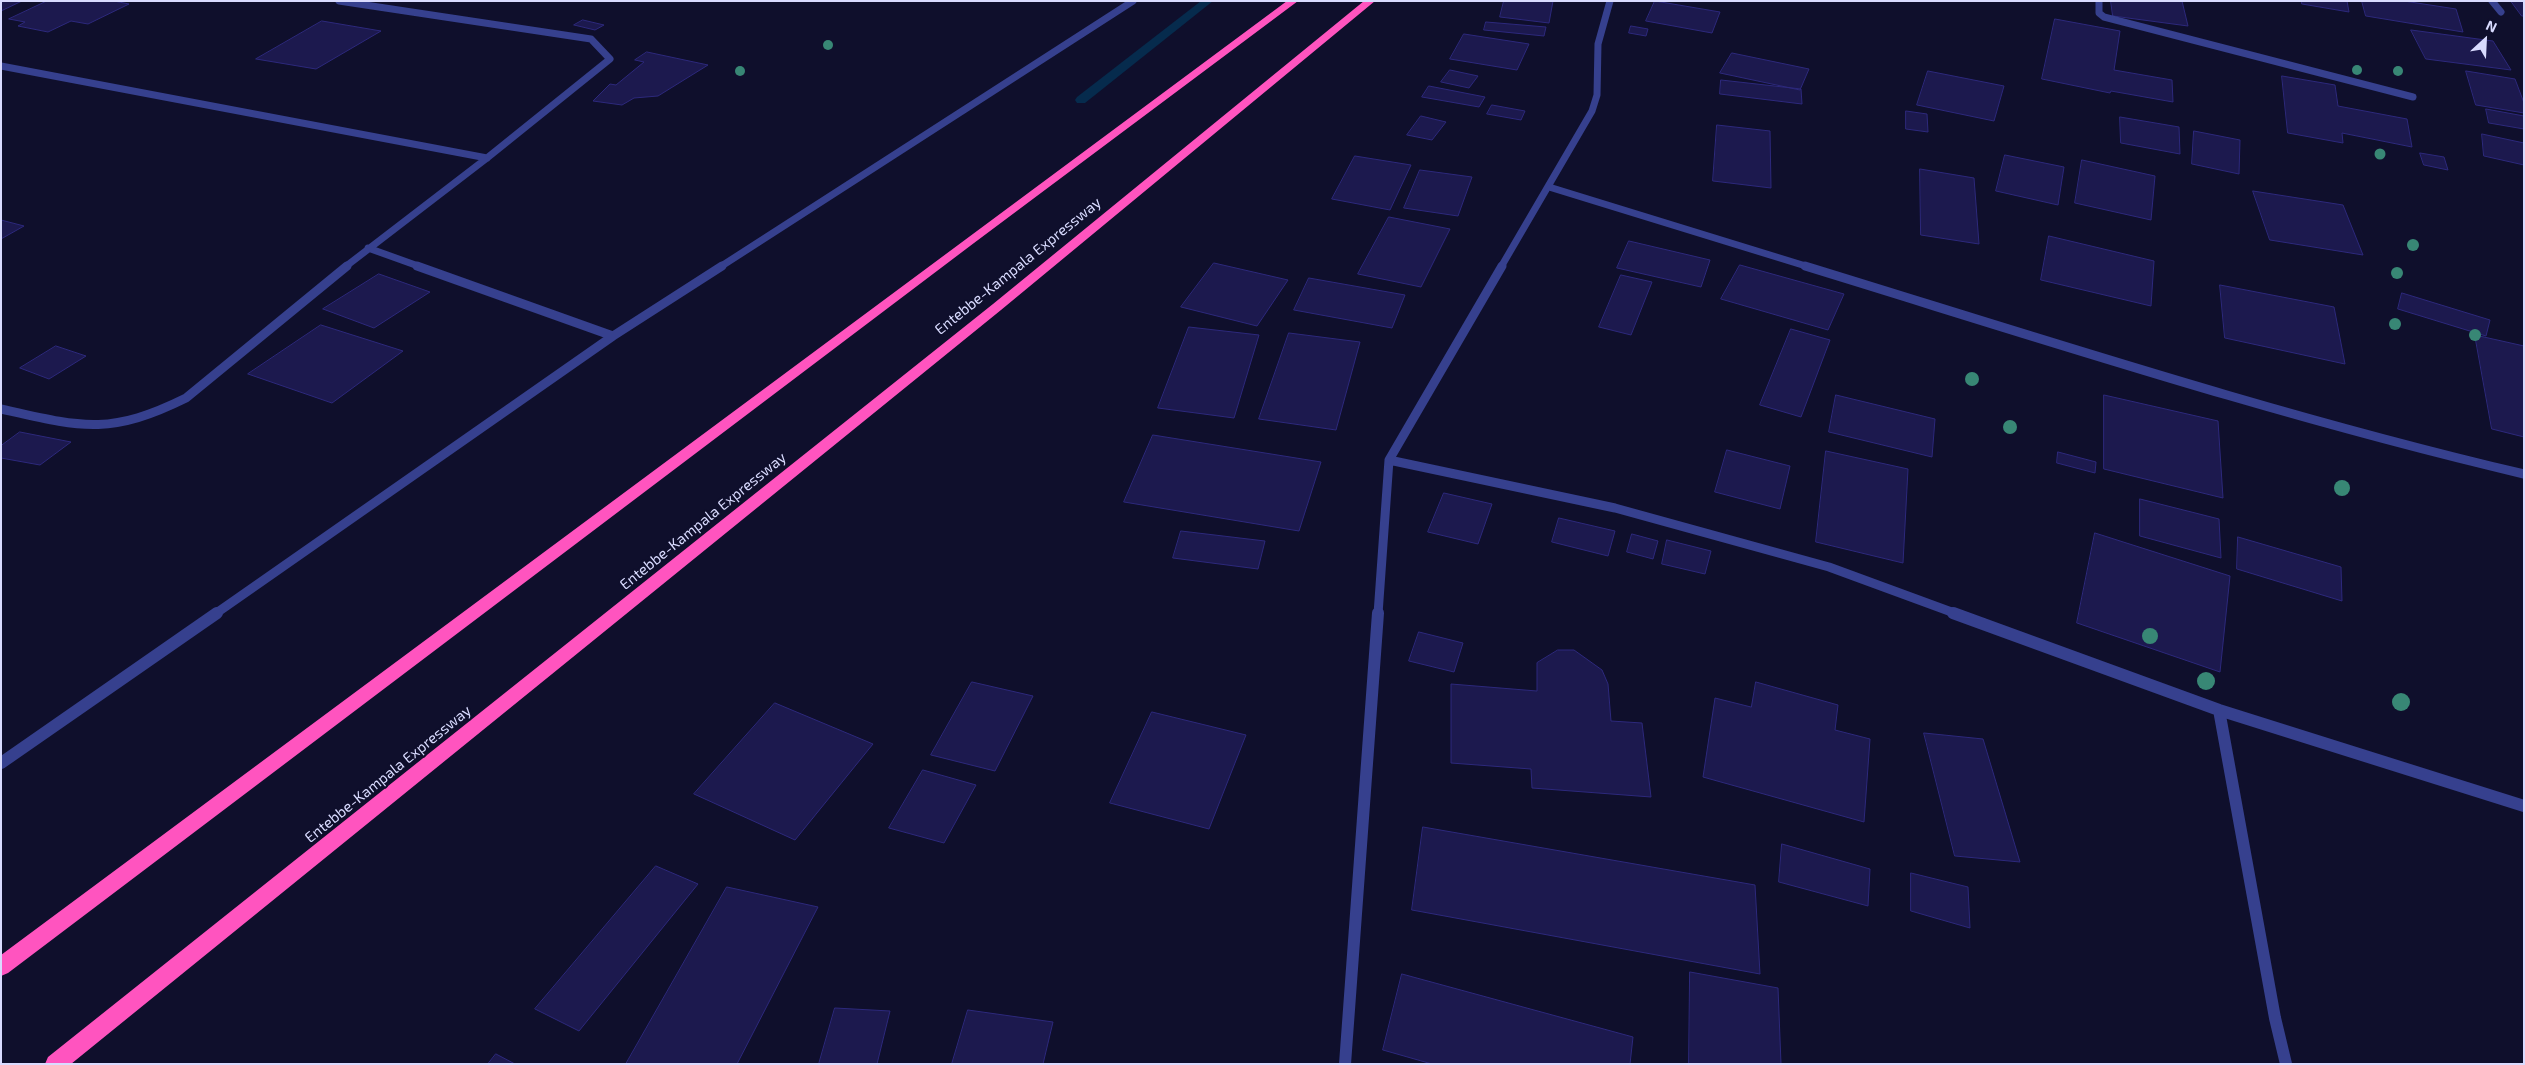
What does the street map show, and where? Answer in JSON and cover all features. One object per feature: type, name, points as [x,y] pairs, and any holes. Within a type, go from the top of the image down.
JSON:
[{"type":"highway","points":[[1,967],[962,246],[1293,1]]},
{"type":"highway","name":"Entebbe-Kampala Expressway","points":[[55,1064],[997,307],[1370,1]]},
{"type":"street","points":[[1,409],[81,427],[108,427],[156,414],[186,398],[368,248],[487,158],[610,59],[602,47],[591,39],[339,1]]},
{"type":"street","points":[[1,763],[613,336],[1133,1]]},
{"type":"street","points":[[1345,1064],[1389,460],[1580,134],[1598,95],[1598,44],[1610,1]]},
{"type":"street","points":[[2099,1],[2099,14],[2104,17],[2413,97]]},
{"type":"street","points":[[2492,1],[2501,12]]},
{"type":"street","points":[[1,66],[162,93],[312,126],[487,158]]},
{"type":"street","points":[[1549,187],[2248,402],[2413,448],[2524,474]]},
{"type":"street","points":[[368,248],[613,336]]},
{"type":"street","points":[[1389,460],[1615,508],[1829,567],[2219,710],[2524,806]]},
{"type":"street","points":[[2219,710],[2275,1018],[2286,1064]]},
{"type":"building","points":[[1,1],[22,1],[1,11]]},
{"type":"building","points":[[47,1],[114,1],[129,4],[88,24],[71,21],[48,32],[18,26],[25,22],[9,19]]},
{"type":"building","points":[[1504,1],[1553,1],[1549,23],[1500,17]]},
{"type":"building","points":[[1655,1],[1720,12],[1712,33],[1646,21]]},
{"type":"building","points":[[2111,1],[2182,1],[2188,26],[2113,16]]},
{"type":"building","points":[[2302,1],[2347,1],[2349,12],[2302,4]]},
{"type":"building","points":[[2362,1],[2404,1],[2456,9],[2463,32],[2366,16]]},
{"type":"building","points":[[2511,1],[2524,1],[2524,16],[2522,16]]},
{"type":"building","points":[[2055,19],[2120,31],[2114,70],[2172,80],[2173,102],[2111,91],[2110,93],[2042,79]]},
{"type":"building","points":[[583,20],[604,25],[595,30],[574,25]]},
{"type":"building","points":[[322,21],[381,31],[316,69],[256,59]]},
{"type":"building","points":[[1486,22],[1546,27],[1544,36],[1484,30]]},
{"type":"building","points":[[1631,26],[1648,29],[1646,36],[1629,33]]},
{"type":"building","points":[[2411,30],[2493,41],[2511,70],[2426,59]]},
{"type":"building","points":[[1464,34],[1529,44],[1517,70],[1450,59]]},
{"type":"building","points":[[647,52],[708,65],[658,96],[634,98],[622,105],[593,101],[610,84],[616,85],[644,62],[635,60]]},
{"type":"building","points":[[1732,53],[1809,69],[1800,90],[1720,73]]},
{"type":"building","points":[[1450,70],[1478,76],[1469,88],[1441,82]]},
{"type":"building","points":[[1928,71],[2004,86],[1994,121],[1917,105]]},
{"type":"building","points":[[2466,71],[2515,79],[2524,103],[2524,113],[2476,105]]},
{"type":"building","points":[[2282,76],[2335,85],[2338,106],[2407,119],[2412,147],[2342,133],[2343,143],[2288,133]]},
{"type":"building","points":[[1721,80],[1801,89],[1802,104],[1720,94]]},
{"type":"building","points":[[1429,86],[1485,97],[1479,107],[1422,97]]},
{"type":"building","points":[[1492,105],[1525,111],[1521,120],[1487,114]]},
{"type":"building","points":[[2486,109],[2524,116],[2524,129],[2489,123]]},
{"type":"building","points":[[1906,111],[1927,114],[1928,132],[1906,129]]},
{"type":"building","points":[[1421,116],[1446,122],[1432,140],[1407,135]]},
{"type":"building","points":[[2120,117],[2179,127],[2180,154],[2121,143]]},
{"type":"building","points":[[1717,125],[1770,131],[1771,188],[1713,181]]},
{"type":"building","points":[[2194,131],[2240,140],[2239,174],[2192,164]]},
{"type":"building","points":[[2482,134],[2524,143],[2524,165],[2484,156]]},
{"type":"building","points":[[2420,153],[2444,157],[2448,170],[2424,165]]},
{"type":"building","points":[[2005,155],[2064,167],[2058,205],[1996,191]]},
{"type":"building","points":[[1355,156],[1411,165],[1390,210],[1332,199]]},
{"type":"building","points":[[2082,160],[2155,176],[2151,220],[2075,203]]},
{"type":"building","points":[[1920,169],[1974,178],[1979,244],[1921,235]]},
{"type":"building","points":[[1420,170],[1472,177],[1458,216],[1404,208]]},
{"type":"building","points":[[2253,191],[2343,205],[2363,255],[2270,240]]},
{"type":"building","points":[[1389,217],[1450,229],[1421,287],[1358,274]]},
{"type":"building","points":[[1,220],[24,226],[1,239]]},
{"type":"building","points":[[2049,236],[2154,261],[2151,306],[2041,280]]},
{"type":"building","points":[[1629,241],[1710,260],[1701,287],[1617,268]]},
{"type":"building","points":[[1214,263],[1288,280],[1257,326],[1181,307]]},
{"type":"building","points":[[1740,265],[1844,294],[1828,330],[1721,299]]},
{"type":"building","points":[[379,274],[430,292],[374,328],[323,309]]},
{"type":"building","points":[[1621,275],[1652,282],[1631,335],[1599,327]]},
{"type":"building","points":[[1309,278],[1405,295],[1392,328],[1294,310]]},
{"type":"building","points":[[2220,285],[2334,307],[2345,364],[2225,338]]},
{"type":"building","points":[[2402,293],[2490,320],[2486,336],[2398,309]]},
{"type":"building","points":[[321,325],[403,351],[332,403],[248,374]]},
{"type":"building","points":[[1189,327],[1259,335],[1234,418],[1158,408]]},
{"type":"building","points":[[1791,329],[1830,340],[1801,417],[1760,405]]},
{"type":"building","points":[[1289,333],[1360,342],[1336,430],[1259,419]]},
{"type":"building","points":[[2475,335],[2524,346],[2524,437],[2492,429]]},
{"type":"building","points":[[56,346],[86,356],[49,379],[20,368]]},
{"type":"building","points":[[1836,395],[1935,419],[1932,457],[1829,432]]},
{"type":"building","points":[[2104,395],[2218,421],[2223,498],[2104,469]]},
{"type":"building","points":[[20,432],[71,442],[40,465],[1,458],[1,446]]},
{"type":"building","points":[[1153,435],[1321,462],[1299,531],[1124,502]]},
{"type":"building","points":[[1727,450],[1790,466],[1780,509],[1715,492]]},
{"type":"building","points":[[1826,451],[1908,469],[1903,563],[1816,542]]},
{"type":"building","points":[[2058,452],[2096,462],[2095,473],[2057,463]]},
{"type":"building","points":[[1444,493],[1492,504],[1478,544],[1428,532]]},
{"type":"building","points":[[2140,499],[2219,519],[2221,558],[2140,536]]},
{"type":"building","points":[[1559,518],[1615,531],[1608,556],[1552,542]]},
{"type":"building","points":[[1181,531],[1265,541],[1258,569],[1173,558]]},
{"type":"building","points":[[2095,533],[2230,576],[2220,672],[2077,623]]},
{"type":"building","points":[[1632,534],[1658,541],[1653,559],[1627,552]]},
{"type":"building","points":[[2238,537],[2341,567],[2342,601],[2237,569]]},
{"type":"building","points":[[1667,540],[1711,551],[1705,574],[1662,564]]},
{"type":"building","points":[[1419,632],[1463,643],[1454,672],[1409,661]]},
{"type":"building","points":[[1558,650],[1574,650],[1602,670],[1608,684],[1611,721],[1642,723],[1651,797],[1532,788],[1531,769],[1451,763],[1451,684],[1537,691],[1537,663]]},
{"type":"building","points":[[972,682],[1033,696],[995,771],[931,755]]},
{"type":"building","points":[[1756,682],[1838,705],[1835,730],[1870,739],[1864,822],[1703,777],[1715,698],[1751,707]]},
{"type":"building","points":[[775,703],[873,744],[795,840],[694,794]]},
{"type":"building","points":[[1152,712],[1246,735],[1209,829],[1110,803]]},
{"type":"building","points":[[1924,733],[1983,739],[2020,862],[1955,856]]},
{"type":"building","points":[[923,770],[976,785],[944,843],[889,828]]},
{"type":"building","points":[[1423,827],[1755,885],[1760,974],[1412,910]]},
{"type":"building","points":[[1782,844],[1870,869],[1868,906],[1779,882]]},
{"type":"building","points":[[656,866],[698,884],[579,1031],[535,1009]]},
{"type":"building","points":[[1911,873],[1968,887],[1970,928],[1911,911]]},
{"type":"building","points":[[727,887],[818,907],[737,1064],[626,1064]]},
{"type":"building","points":[[1690,972],[1778,988],[1781,1064],[1689,1064]]},
{"type":"building","points":[[1402,974],[1633,1037],[1630,1064],[1432,1064],[1383,1050]]},
{"type":"building","points":[[835,1008],[890,1011],[877,1064],[819,1064]]},
{"type":"building","points":[[968,1010],[1053,1022],[1043,1064],[952,1064]]},
{"type":"building","points":[[496,1054],[515,1064],[488,1064]]},
{"type":"waterway","points":[[1081,100],[1208,1]]}]
